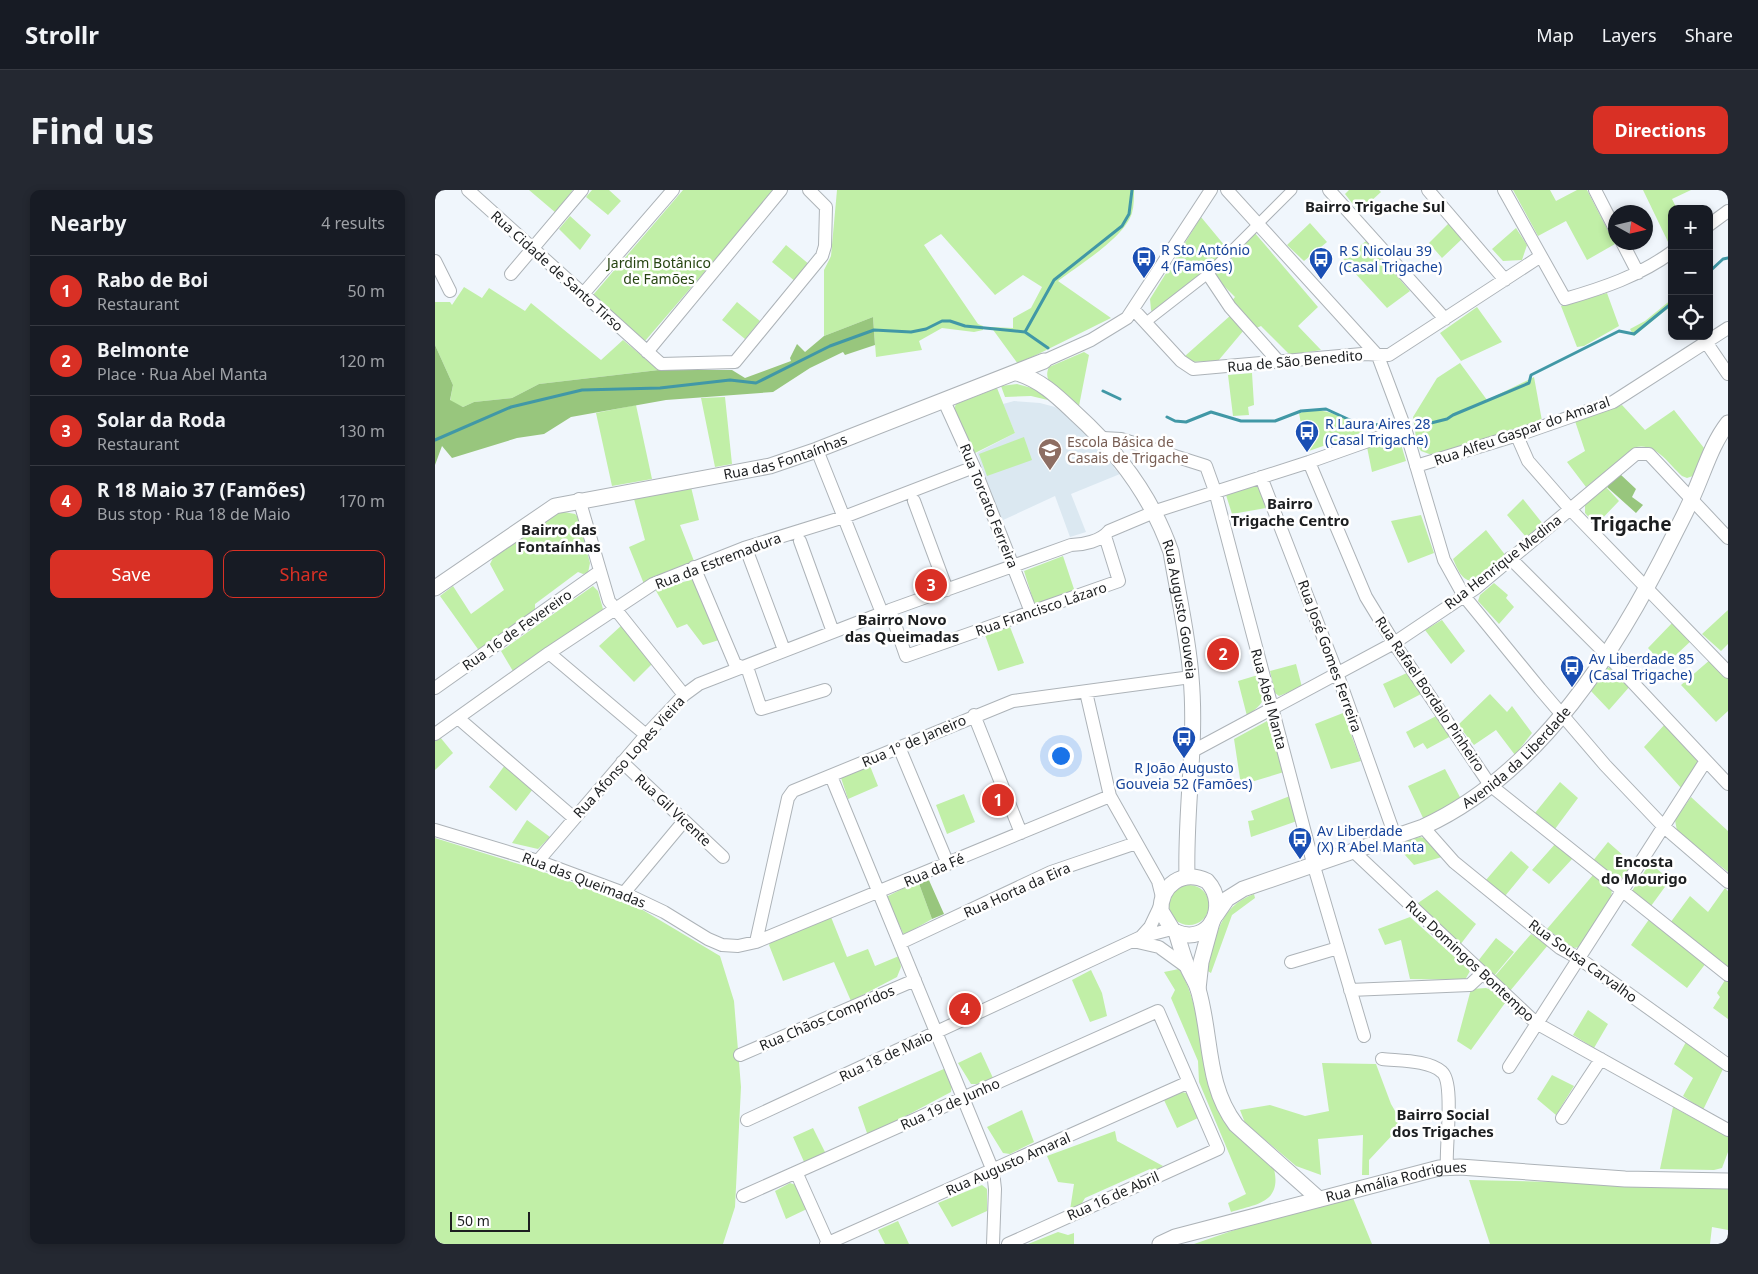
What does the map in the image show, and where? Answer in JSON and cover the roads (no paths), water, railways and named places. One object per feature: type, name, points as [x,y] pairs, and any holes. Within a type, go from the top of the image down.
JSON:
[{"type":"street","name":"Rua Cidade de Santo Tirso","points":[[468,190],[661,364],[735,362],[822,256],[825,246],[826,207],[809,190]]},
{"type":"street","points":[[511,274],[582,190]]},
{"type":"street","points":[[583,294],[673,190]]},
{"type":"street","points":[[647,352],[781,190]]},
{"type":"street","name":"Rua das Fontaínhas","points":[[435,588],[555,506],[579,500],[770,466],[944,402],[1017,373],[1091,340],[1127,318],[1134,310],[1211,190]]},
{"type":"street","points":[[1227,190],[1378,356],[1405,428],[1444,560],[1464,596],[1562,714],[1664,827],[1728,882]]},
{"type":"street","points":[[1145,323],[1208,274],[1292,190]]},
{"type":"street","points":[[1329,190],[1445,319]]},
{"type":"street","points":[[1428,190],[1505,280]]},
{"type":"street","points":[[1504,190],[1565,299],[1606,287],[1638,273],[1668,254]]},
{"type":"street","points":[[1595,190],[1608,215]]},
{"type":"street","points":[[1713,222],[1728,211]]},
{"type":"street","points":[[1626,250],[1638,273]]},
{"type":"street","name":"Rua de São Benedito","points":[[1134,310],[1181,361],[1193,369],[1362,354],[1389,355],[1541,256]]},
{"type":"street","points":[[435,261],[450,291]]},
{"type":"street","points":[[1208,274],[1230,307],[1279,362]]},
{"type":"street","name":"Rua Alfeu Gaspar do Amaral","points":[[1416,466],[1517,436],[1613,402],[1728,328]]},
{"type":"street","points":[[1706,342],[1728,374]]},
{"type":"street","points":[[1044,361],[1041,372],[1047,387]]},
{"type":"street","name":"Rua Augusto Gouveia","points":[[1017,373],[1047,387],[1103,438],[1126,465],[1154,513],[1171,552],[1191,677],[1191,752],[1186,838],[1187,876]]},
{"type":"street","name":"Rua Torcato Ferreira","points":[[944,402],[974,467],[1031,612]]},
{"type":"street","name":"Avenida da Liberdade","points":[[1214,919],[1227,899],[1243,888],[1423,827],[1451,814],[1508,772],[1562,714],[1606,654],[1648,588],[1692,498],[1717,437],[1728,423]]},
{"type":"street","name":"Rua Afonso Lopes Vieira","points":[[538,861],[646,735],[684,695],[699,684],[886,612],[1071,545],[1079,545],[1105,536],[1109,531],[1159,510],[1215,490],[1309,462],[1405,428]]},
{"type":"street","points":[[1517,436],[1520,447],[1528,461],[1571,509],[1728,672]]},
{"type":"street","name":"Rua Abel Manta","points":[[1103,438],[1121,439],[1206,466],[1215,490],[1313,863],[1364,1036]]},
{"type":"street","name":"Rua Francisco Lázaro","points":[[817,450],[844,517],[906,656],[1119,581],[1105,536]]},
{"type":"street","name":"Rua Henrique Medina","points":[[1191,752],[1394,643],[1464,596],[1571,509],[1615,469],[1636,454],[1643,452],[1649,454],[1692,498]]},
{"type":"street","name":"Rua Rafael Bordalo Pinheiro","points":[[1309,462],[1366,598],[1394,643],[1491,785],[1728,975]]},
{"type":"street","name":"Rua da Estremadura","points":[[435,734],[549,653],[653,584],[744,548],[844,517],[974,467]]},
{"type":"street","name":"Rua José Gomes Ferreira","points":[[1261,477],[1337,673],[1395,836]]},
{"type":"street","points":[[1692,498],[1728,538]]},
{"type":"street","points":[[579,500],[609,601],[615,611],[684,695]]},
{"type":"street","points":[[914,501],[947,590]]},
{"type":"street","points":[[800,541],[833,632]]},
{"type":"street","points":[[748,554],[784,650]]},
{"type":"street","points":[[1510,558],[1606,654],[1705,762],[1728,784]]},
{"type":"street","points":[[694,567],[735,664],[748,670],[761,709],[825,690]]},
{"type":"street","name":"Rua 16 de Fevereiro","points":[[435,688],[599,572]]},
{"type":"street","points":[[549,653],[646,735]]},
{"type":"street","name":"Rua 1º de Janeiro","points":[[757,942],[788,798],[793,791],[1013,701],[1191,677]]},
{"type":"street","points":[[1086,692],[1110,796],[1158,881],[1161,901],[1163,918],[1174,931],[1185,935],[1198,933],[1214,919],[1218,901],[1216,893],[1207,881],[1187,876],[1169,885],[1161,901],[1150,927],[1137,939],[1159,947],[1188,968]]},
{"type":"street","points":[[974,716],[1021,833]]},
{"type":"street","points":[[458,718],[574,818]]},
{"type":"street","points":[[899,747],[948,864]]},
{"type":"street","name":"Rua Gil Vicente","points":[[622,762],[723,857]]},
{"type":"street","points":[[1509,1067],[1705,762]]},
{"type":"street","points":[[831,776],[993,1171],[995,1189],[993,1244]]},
{"type":"street","name":"Rua da Fé","points":[[757,942],[1110,796]]},
{"type":"street","points":[[624,893],[684,821]]},
{"type":"street","name":"Rua Sousa Carvalho","points":[[1423,827],[1455,862],[1560,948],[1580,959],[1728,1065]]},
{"type":"street","name":"Rua das Queimadas","points":[[435,830],[538,861],[624,893],[664,912],[708,939],[722,945],[738,946],[757,942]]},
{"type":"street","name":"Rua Horta da Eira","points":[[900,943],[1051,872],[1136,843]]},
{"type":"street","name":"Rua Domingos Bontempo","points":[[1353,851],[1536,1023],[1728,1130]]},
{"type":"street","name":"Avenida da Liberdade","points":[[1207,881],[1227,887],[1243,888]]},
{"type":"street","name":"Rua Amália Rodrigues","points":[[1198,989],[1201,962],[1214,919]]},
{"type":"street","name":"Rua Amália Rodrigues","points":[[1174,931],[1198,989],[1212,1072],[1218,1095],[1227,1112],[1236,1124],[1319,1199],[1447,1167],[1617,1179],[1728,1181]]},
{"type":"street","name":"Rua 18 de Maio","points":[[747,1120],[1137,939],[1174,931]]},
{"type":"street","points":[[1291,962],[1338,948]]},
{"type":"street","points":[[1350,990],[1470,985],[1483,973]]},
{"type":"street","name":"Rua Chãos Compridos","points":[[740,1055],[915,980]]},
{"type":"street","name":"Rua 19 de Junho","points":[[743,1196],[797,1174],[1158,1011],[1189,1082]]},
{"type":"street","points":[[1382,1059],[1433,1067],[1443,1072],[1447,1079],[1449,1104],[1445,1150],[1447,1167]]},
{"type":"street","points":[[1562,1118],[1601,1059]]},
{"type":"street","name":"Rua 16 de Abril","points":[[1008,1244],[1218,1149],[1189,1082]]},
{"type":"street","name":"Rua Augusto Amaral","points":[[827,1244],[1189,1082]]},
{"type":"street","points":[[797,1174],[827,1244]]},
{"type":"street","points":[[1160,1244],[1175,1237],[1319,1199]]},
{"type":"waterway","points":[[1025,332],[1054,280],[1122,226],[1129,214],[1132,190]]},
{"type":"waterway","points":[[1713,268],[1723,259],[1728,258]]},
{"type":"waterway","points":[[1423,425],[1447,419],[1529,383],[1531,375],[1619,331],[1634,334],[1668,306]]},
{"type":"waterway","points":[[435,440],[511,407],[582,390],[660,388],[730,380],[756,383],[830,346],[874,330],[911,332],[926,329],[942,321],[950,321],[965,326],[1025,332],[1048,348]]},
{"type":"waterway","points":[[1103,391],[1120,399]]},
{"type":"waterway","points":[[1167,417],[1175,421],[1186,422],[1211,412],[1241,421],[1275,421],[1301,411],[1326,409],[1363,426],[1384,424]]},
{"type":"place","name":"R Sto António 4 (Famões)","points":[[1144,279]]},
{"type":"place","name":"R S Nicolau 39 (Casal Trigache)","points":[[1321,280]]},
{"type":"place","name":"R Laura Aires 28 (Casal Trigache)","points":[[1307,453]]},
{"type":"place","name":"Escola Básica de Casais de Trigache","points":[[1050,471]]},
{"type":"place","name":"Solar da Roda","points":[[931,585]]},
{"type":"place","name":"Belmonte","points":[[1223,654]]},
{"type":"place","name":"Av Liberdade 85 (Casal Trigache)","points":[[1572,688]]},
{"type":"place","name":"R João Augusto Gouveia 52 (Famões)","points":[[1184,759]]},
{"type":"place","name":"Rabo de Boi","points":[[998,800]]},
{"type":"place","name":"Av Liberdade (X) R Abel Manta","points":[[1300,860]]},
{"type":"place","name":"R 18 Maio 37 (Famões)","points":[[965,1009]]},
{"type":"district","name":"Bairro Trigache Sul","points":[[1375,207]]},
{"type":"district","name":"Bairro Trigache Centro","points":[[1290,512]]},
{"type":"district","name":"Trigache","points":[[1631,524]]},
{"type":"district","name":"Bairro das Fontaínhas","points":[[559,538]]},
{"type":"district","name":"Bairro Novo das Queimadas","points":[[902,628]]},
{"type":"district","name":"Encosta do Mourigo","points":[[1644,870]]},
{"type":"district","name":"Bairro Social dos Trigaches","points":[[1443,1124]]},
{"type":"park label","name":"Jardim Botânico de Famões","points":[[659,272]]}]
